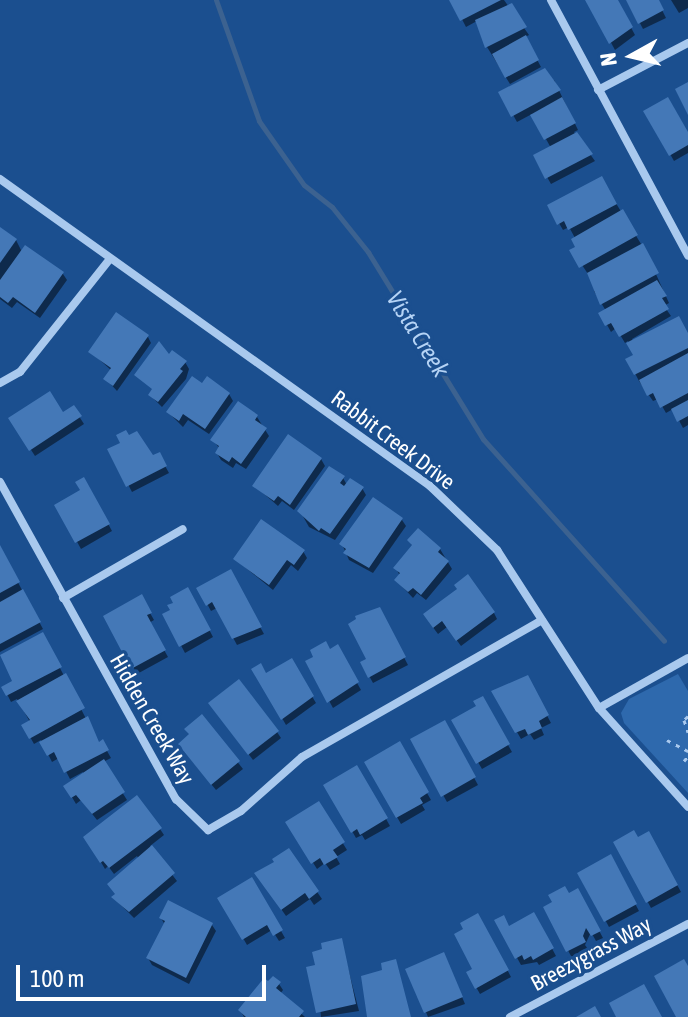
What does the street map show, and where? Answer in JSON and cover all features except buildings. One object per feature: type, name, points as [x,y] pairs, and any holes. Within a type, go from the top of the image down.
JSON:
[{"type":"street","points":[[551,0],[688,256]]},
{"type":"street","points":[[598,90],[688,43]]},
{"type":"street","name":"Rabbit Creek Drive","points":[[0,179],[430,486],[497,550],[599,708],[688,807]]},
{"type":"street","points":[[0,383],[20,372],[110,259]]},
{"type":"street","name":"Hidden Creek Way","points":[[0,482],[176,799],[208,830],[241,811],[302,757],[542,620]]},
{"type":"street","points":[[63,598],[183,529]]},
{"type":"street","points":[[599,708],[688,658]]},
{"type":"street","name":"Breezygrass Way","points":[[510,1017],[688,924]]},
{"type":"path","points":[[688,716],[684,725],[688,732]]},
{"type":"path","points":[[667,740],[687,756]]},
{"type":"shaded area","points":[[678,674],[688,691],[688,793],[624,723],[621,713],[629,699]]},
{"type":"waterway","name":"Vista Creek","points":[[216,0],[259,121],[304,185],[332,207],[368,252],[483,439],[664,641]]}]
